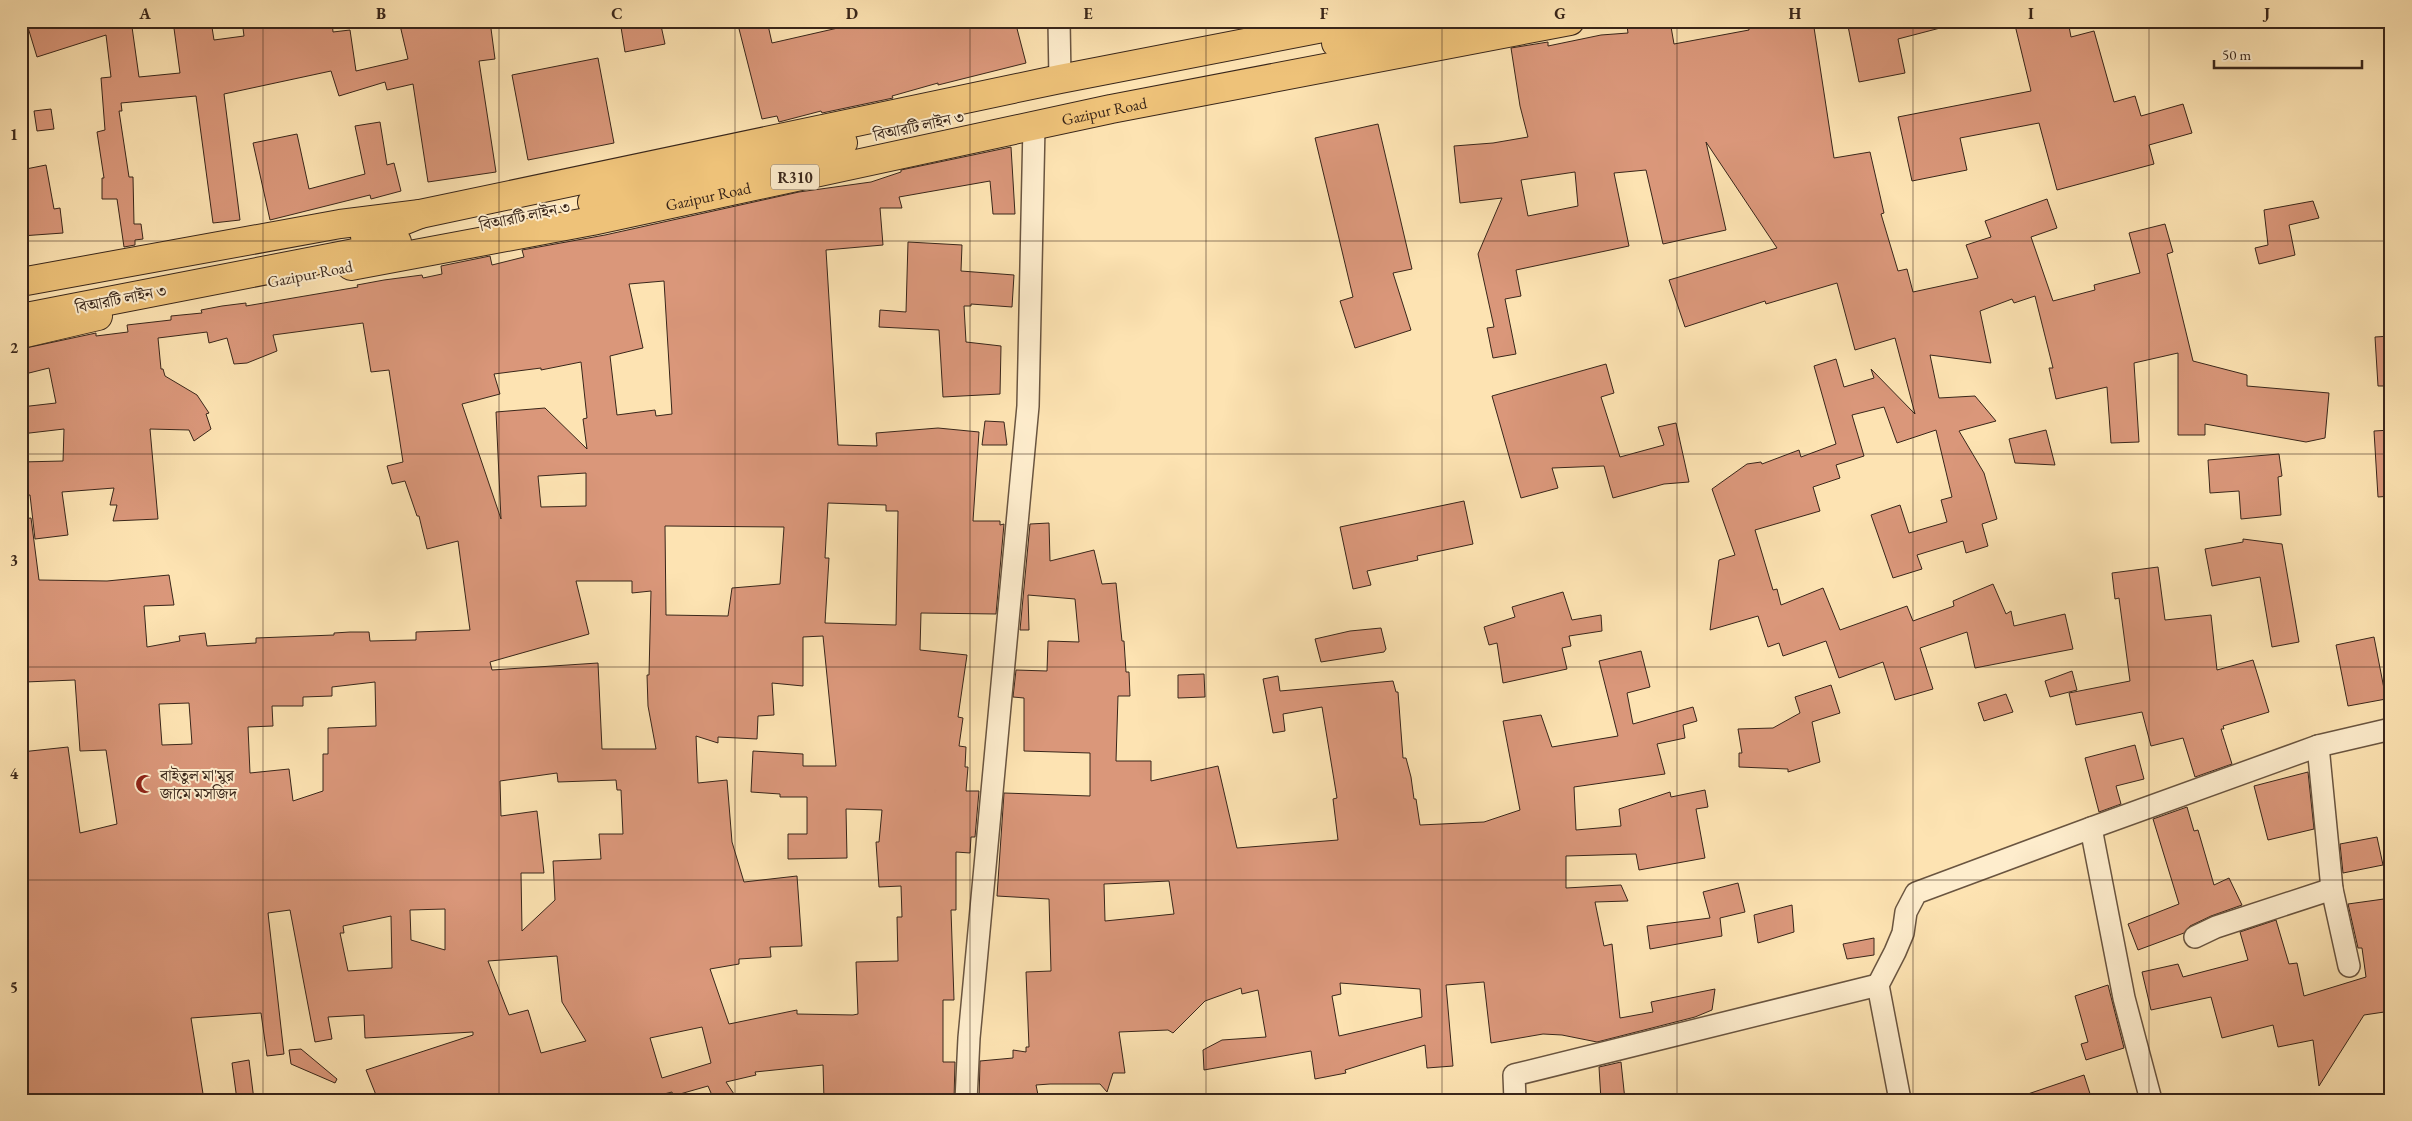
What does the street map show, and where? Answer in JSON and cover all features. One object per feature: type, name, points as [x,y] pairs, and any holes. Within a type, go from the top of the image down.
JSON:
[{"type":"main road","points":[[21,282],[340,224],[420,214],[1060,78],[1359,21]]},
{"type":"main road","name":"বিআরটি লাইন ৩","points":[[21,318],[370,250],[397,242],[636,192],[913,126],[1444,21]]},
{"type":"main road","name":"Gazipur Road","points":[[21,334],[95,316],[592,221],[1111,109],[1570,21]]},
{"type":"main road","points":[[365,236],[420,214]]},
{"type":"main road","name":"বিআরটি লাইন ৩","points":[[21,301],[365,236],[397,242]]},
{"type":"street","points":[[1058,21],[1060,78]]},
{"type":"street","points":[[966,1100],[969,1038],[1028,406],[1034,126]]},
{"type":"street","points":[[1900,1100],[1878,986],[1903,933],[1906,912],[1916,893],[2318,746],[2391,729]]},
{"type":"street","points":[[2318,746],[2332,889],[2348,966]]},
{"type":"street","points":[[2091,828],[2124,998],[2151,1100]]},
{"type":"street","points":[[2194,937],[2216,927],[2332,889]]},
{"type":"street","points":[[1515,1100],[1514,1075],[1878,986]]},
{"type":"building","points":[[26,21],[138,21],[139,25],[132,27],[139,77],[180,73],[173,21],[211,21],[214,40],[244,36],[242,21],[332,21],[333,32],[350,30],[356,71],[408,59],[399,21],[490,21],[495,59],[479,61],[496,172],[428,182],[413,84],[387,90],[385,82],[339,96],[331,71],[224,94],[240,220],[213,223],[196,96],[121,103],[122,111],[119,111],[129,177],[133,177],[134,224],[141,224],[143,239],[135,240],[135,245],[124,247],[117,199],[102,199],[102,178],[104,178],[97,132],[105,130],[101,78],[111,77],[106,35],[37,57]]},
{"type":"building","points":[[620,21],[660,21],[665,44],[625,52]]},
{"type":"building","points":[[737,21],[756,21],[758,28],[768,25],[772,43],[851,25],[850,21],[1015,21],[1026,63],[938,85],[938,83],[892,96],[893,98],[822,113],[821,111],[779,122],[777,116],[762,119]]},
{"type":"building","points":[[1670,21],[1674,44],[1749,30],[1748,21],[1813,21],[1834,158],[1870,152],[1884,213],[1881,214],[1898,271],[1907,269],[1913,292],[1978,278],[1966,245],[1991,237],[1985,221],[2047,199],[2057,228],[2031,237],[2053,301],[2095,290],[2094,285],[2140,273],[2129,233],[2165,224],[2173,252],[2167,254],[2193,361],[2247,375],[2247,386],[2329,393],[2325,438],[2306,442],[2205,424],[2205,435],[2178,435],[2178,353],[2134,363],[2139,442],[2111,443],[2107,387],[2056,399],[2049,368],[2053,368],[2035,296],[2014,303],[2012,299],[1980,311],[1991,363],[1930,355],[1939,398],[1975,396],[1996,421],[1959,431],[1984,473],[1997,519],[1982,524],[1988,546],[1966,553],[1963,541],[1917,555],[1922,569],[1893,578],[1871,515],[1900,505],[1909,533],[1947,522],[1941,500],[1952,497],[1936,430],[1897,443],[1884,407],[1852,415],[1864,456],[1836,465],[1840,478],[1813,487],[1820,511],[1755,530],[1773,590],[1777,589],[1781,605],[1823,588],[1840,630],[1907,606],[1913,621],[1954,606],[1953,601],[1993,584],[2006,614],[2011,611],[2014,626],[2065,614],[2073,649],[1975,668],[1967,632],[1920,648],[1933,689],[1895,700],[1883,662],[1839,678],[1826,641],[1783,656],[1779,643],[1768,647],[1758,616],[1710,630],[1719,560],[1735,555],[1712,489],[1747,464],[1761,462],[1762,464],[1799,450],[1801,457],[1836,444],[1814,366],[1836,359],[1844,387],[1874,378],[1871,369],[1915,414],[1895,338],[1855,350],[1837,283],[1766,304],[1765,301],[1685,327],[1669,280],[1777,248],[1706,142],[1726,230],[1663,244],[1646,170],[1614,173],[1629,246],[1516,270],[1521,296],[1505,299],[1516,354],[1493,358],[1487,328],[1494,327],[1478,254],[1502,198],[1460,203],[1454,146],[1493,143],[1528,137],[1520,106],[1511,48],[1548,42],[1548,46],[1601,35],[1628,33],[1627,26]],"holes":[[[1575,172],[1578,206],[1528,216],[1521,180]]]},
{"type":"building","points":[[1847,21],[1943,21],[1944,27],[1898,39],[1905,73],[1859,82]]},
{"type":"building","points":[[2014,21],[2068,21],[2071,37],[2094,31],[2114,102],[2135,96],[2141,116],[2183,104],[2192,133],[2149,145],[2154,164],[2057,190],[2039,123],[1960,138],[1967,170],[1912,181],[1898,117],[2031,91]]},
{"type":"building","points":[[598,58],[614,143],[528,160],[512,75]]},
{"type":"building","points":[[51,109],[54,129],[37,131],[34,111]]},
{"type":"building","points":[[380,122],[387,165],[394,163],[401,191],[371,199],[370,195],[270,220],[253,143],[297,134],[309,189],[365,174],[355,126]]},
{"type":"building","points":[[1378,124],[1412,269],[1393,273],[1411,330],[1355,348],[1340,301],[1353,297],[1315,138]]},
{"type":"building","points":[[1011,147],[1015,214],[993,214],[990,181],[899,197],[902,208],[880,208],[883,245],[826,250],[838,445],[877,446],[876,433],[938,428],[979,432],[973,521],[1000,521],[1000,525],[1004,524],[996,614],[921,613],[920,650],[967,655],[958,717],[963,718],[959,746],[966,747],[965,767],[968,767],[966,791],[979,791],[975,837],[971,837],[970,853],[956,852],[956,910],[951,910],[954,1000],[943,1000],[943,1062],[955,1062],[954,1100],[824,1100],[823,1065],[755,1072],[756,1075],[726,1082],[738,1100],[714,1100],[708,1086],[673,1096],[672,1092],[640,1100],[378,1100],[366,1070],[473,1035],[473,1032],[365,1038],[364,1015],[328,1017],[332,1039],[315,1042],[290,910],[268,913],[284,1054],[267,1056],[261,1013],[191,1018],[204,1100],[21,1100],[21,752],[68,747],[80,833],[117,824],[106,750],[80,751],[75,680],[25,682],[21,631],[21,519],[31,518],[39,580],[107,581],[169,575],[174,605],[144,606],[147,647],[180,641],[179,636],[205,633],[207,646],[256,643],[256,638],[334,635],[334,633],[350,632],[369,632],[370,641],[416,640],[416,632],[470,630],[458,541],[427,549],[419,516],[417,516],[405,481],[392,484],[387,466],[403,462],[389,370],[371,372],[363,323],[273,335],[277,351],[247,363],[234,364],[227,338],[209,343],[207,332],[158,338],[161,369],[163,369],[165,376],[197,395],[209,413],[206,414],[211,429],[194,441],[189,430],[150,429],[158,519],[113,521],[117,505],[110,505],[114,488],[62,492],[68,535],[35,539],[30,495],[21,496],[21,462],[63,461],[64,429],[21,434],[21,407],[56,403],[49,368],[21,375],[21,349],[96,333],[96,336],[128,332],[127,325],[171,320],[171,316],[202,313],[201,310],[222,306],[246,303],[246,306],[358,287],[357,285],[384,280],[422,275],[423,278],[442,274],[441,266],[490,256],[492,265],[524,257],[522,250],[605,235],[799,192],[871,182],[901,172],[901,170]],"holes":[[[664,281],[672,414],[656,416],[655,410],[617,415],[610,356],[643,348],[629,284]],[[581,362],[587,418],[583,419],[587,449],[545,408],[496,412],[501,519],[462,404],[500,394],[494,374],[541,368],[541,370]],[[586,473],[586,506],[541,507],[538,476]],[[828,503],[886,505],[886,511],[898,511],[896,625],[825,623],[829,558],[825,558]],[[665,526],[784,527],[780,584],[732,588],[728,616],[666,615]],[[576,581],[632,581],[632,593],[651,591],[649,675],[647,675],[648,706],[656,749],[602,749],[598,663],[492,670],[490,662],[589,634]],[[823,636],[836,766],[803,766],[803,754],[753,751],[751,792],[780,794],[780,797],[807,797],[807,834],[788,834],[788,859],[847,858],[846,809],[882,810],[879,842],[876,842],[879,887],[901,886],[902,917],[897,917],[898,961],[856,962],[858,1014],[797,1014],[797,1010],[729,1024],[710,969],[739,964],[739,959],[771,957],[770,947],[802,946],[797,876],[744,882],[732,842],[727,780],[698,783],[696,736],[718,743],[718,737],[757,739],[758,716],[774,715],[772,683],[803,686],[803,637]],[[375,682],[376,726],[328,728],[328,754],[323,754],[323,791],[293,801],[289,769],[250,773],[248,727],[273,726],[272,706],[303,706],[303,697],[332,696],[332,687]],[[189,703],[192,744],[162,745],[159,704]],[[557,773],[558,782],[616,780],[617,790],[621,790],[623,834],[599,834],[601,859],[553,861],[555,900],[522,931],[521,873],[544,873],[537,811],[501,816],[500,781]],[[445,909],[445,950],[411,940],[410,910]],[[391,916],[392,968],[348,971],[340,933],[344,933],[343,926]],[[557,956],[562,1002],[586,1041],[541,1053],[528,1010],[509,1015],[488,961]],[[702,1027],[711,1063],[662,1078],[650,1038]]]},
{"type":"building","points":[[46,165],[54,209],[60,208],[63,233],[21,236],[21,170]]},
{"type":"building","points":[[2313,201],[2319,218],[2289,225],[2295,255],[2259,264],[2255,248],[2268,245],[2264,210]]},
{"type":"building","points":[[908,242],[962,245],[961,271],[1014,275],[1012,307],[971,304],[971,306],[964,306],[966,342],[1001,346],[1000,394],[943,397],[939,330],[879,327],[880,310],[906,312]]},
{"type":"building","points":[[2391,336],[2391,386],[2378,386],[2375,337]]},
{"type":"building","points":[[1606,364],[1614,393],[1601,397],[1620,457],[1664,445],[1658,427],[1676,423],[1689,482],[1664,484],[1613,498],[1604,466],[1552,468],[1558,488],[1521,498],[1492,396]]},
{"type":"building","points":[[985,421],[1004,422],[1007,445],[982,445]]},
{"type":"building","points":[[2046,430],[2055,465],[2015,463],[2009,439]]},
{"type":"building","points":[[2391,430],[2391,496],[2378,497],[2374,431]]},
{"type":"building","points":[[2279,454],[2282,476],[2278,477],[2281,515],[2241,519],[2239,491],[2210,493],[2208,460]]},
{"type":"building","points":[[1464,501],[1473,544],[1417,556],[1418,560],[1367,571],[1371,585],[1353,589],[1340,527]]},
{"type":"building","points":[[1049,523],[1050,561],[1094,550],[1102,584],[1116,583],[1126,672],[1129,672],[1130,696],[1118,696],[1116,761],[1151,761],[1151,781],[1218,766],[1237,848],[1338,840],[1333,799],[1337,798],[1322,707],[1283,714],[1285,731],[1273,733],[1263,679],[1278,676],[1280,691],[1393,681],[1396,692],[1398,692],[1403,758],[1406,758],[1411,777],[1420,825],[1484,822],[1520,810],[1503,721],[1541,715],[1552,747],[1618,736],[1599,661],[1641,651],[1650,687],[1627,693],[1633,724],[1693,707],[1697,721],[1683,725],[1685,738],[1657,744],[1665,774],[1574,787],[1576,830],[1621,826],[1619,809],[1670,792],[1671,797],[1705,790],[1708,807],[1696,809],[1705,858],[1639,870],[1636,854],[1566,856],[1566,888],[1621,885],[1628,901],[1595,902],[1604,946],[1612,944],[1620,1018],[1653,1012],[1651,1002],[1715,989],[1712,1010],[1695,1017],[1597,1042],[1562,1035],[1543,1034],[1491,1043],[1484,982],[1446,985],[1453,1066],[1427,1068],[1425,1045],[1345,1070],[1346,1073],[1315,1079],[1311,1051],[1204,1070],[1203,1050],[1222,1040],[1266,1037],[1258,990],[1242,994],[1241,988],[1205,1001],[1173,1033],[1168,1030],[1119,1032],[1125,1073],[1113,1073],[1107,1092],[1100,1084],[1050,1084],[1036,1085],[1039,1100],[979,1100],[980,1061],[1013,1058],[1013,1050],[1026,1052],[1026,1047],[1029,1047],[1026,972],[1051,971],[1049,899],[997,896],[1004,793],[1090,796],[1090,753],[1024,751],[1024,698],[1013,697],[1016,670],[1047,671],[1048,641],[1079,642],[1075,599],[1028,595],[1029,630],[1020,630],[1030,524]],"holes":[[[1169,881],[1174,914],[1105,921],[1104,884]],[[1340,983],[1420,989],[1422,1017],[1339,1036],[1332,996],[1341,994]]]},
{"type":"building","points":[[2243,539],[2282,544],[2299,642],[2272,647],[2260,577],[2212,586],[2205,549],[2243,542]]},
{"type":"building","points":[[2158,567],[2165,620],[2211,615],[2217,670],[2253,660],[2269,712],[2223,726],[2224,729],[2221,729],[2232,764],[2195,777],[2183,738],[2151,746],[2142,712],[2076,725],[2069,693],[2130,681],[2119,598],[2115,599],[2112,573]]},
{"type":"building","points":[[1563,592],[1572,620],[1601,615],[1602,631],[1569,636],[1571,646],[1562,648],[1567,669],[1503,683],[1497,643],[1489,645],[1484,627],[1515,617],[1512,607]]},
{"type":"building","points":[[1381,628],[1386,649],[1384,652],[1321,662],[1315,639],[1350,631]]},
{"type":"building","points":[[2374,637],[2386,699],[2348,706],[2336,645]]},
{"type":"building","points":[[2072,671],[2077,690],[2050,697],[2045,681]]},
{"type":"building","points":[[1204,674],[1205,697],[1178,698],[1178,675]]},
{"type":"building","points":[[1831,685],[1840,713],[1812,722],[1820,762],[1788,772],[1788,769],[1739,767],[1739,753],[1742,753],[1738,729],[1773,728],[1800,713],[1795,697]]},
{"type":"building","points":[[2006,694],[2013,712],[1984,721],[1978,703]]},
{"type":"building","points":[[2135,745],[2144,779],[2116,786],[2121,804],[2099,812],[2085,758]]},
{"type":"building","points":[[2308,772],[2314,829],[2268,840],[2254,786]]},
{"type":"building","points":[[2187,807],[2194,831],[2198,830],[2214,885],[2229,878],[2242,905],[2190,926],[2184,933],[2138,950],[2128,924],[2179,904],[2153,819]]},
{"type":"building","points":[[2377,837],[2383,865],[2343,873],[2340,844]]},
{"type":"building","points":[[1738,883],[1745,912],[1720,918],[1722,936],[1650,949],[1647,926],[1710,918],[1703,892]]},
{"type":"building","points":[[2391,898],[2391,1011],[2364,1015],[2319,1086],[2313,1040],[2278,1047],[2273,1025],[2222,1038],[2211,997],[2151,1010],[2142,972],[2178,964],[2183,977],[2248,960],[2240,932],[2276,920],[2289,964],[2297,963],[2304,996],[2366,977],[2362,948],[2358,948],[2348,904]]},
{"type":"building","points":[[1792,905],[1794,932],[1758,943],[1754,915]]},
{"type":"building","points":[[1874,938],[1874,955],[1847,959],[1843,944]]},
{"type":"building","points":[[2108,985],[2124,1048],[2086,1060],[2081,1044],[2088,1042],[2075,996]]},
{"type":"building","points":[[301,1049],[337,1079],[335,1083],[291,1064],[289,1050]]},
{"type":"building","points":[[249,1060],[254,1100],[237,1100],[232,1063]]},
{"type":"building","points":[[1621,1062],[1625,1100],[1601,1100],[1599,1067]]},
{"type":"building","points":[[2084,1075],[2092,1100],[2020,1100],[2019,1097]]},
{"type":"place","name":"বাইতুল মা'মুর জামে মসজিদ","points":[[145,784]]}]
